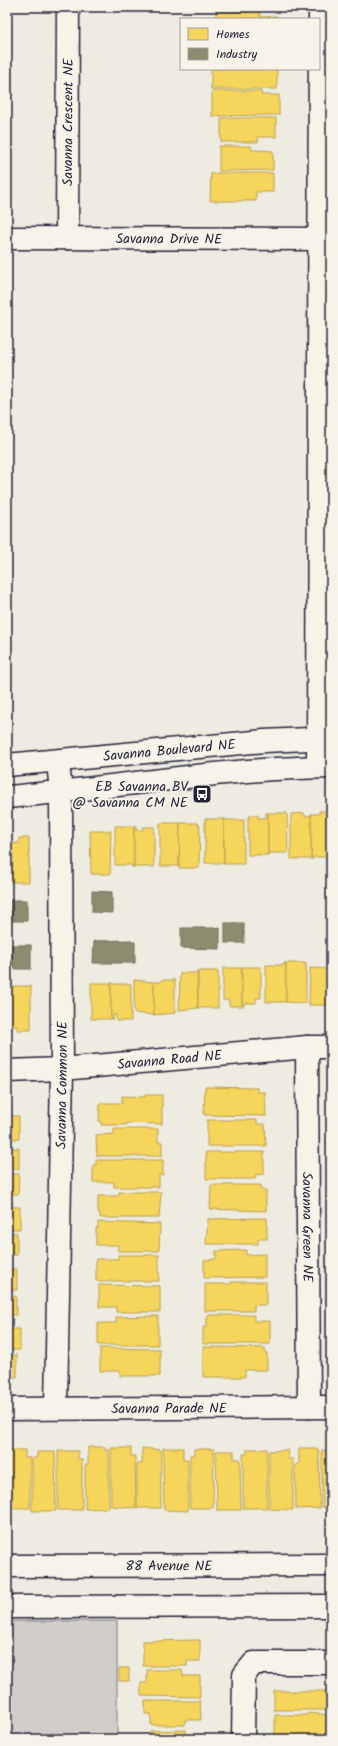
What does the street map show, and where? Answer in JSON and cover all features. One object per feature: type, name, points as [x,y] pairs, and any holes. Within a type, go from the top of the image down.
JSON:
[{"type":"street","name":"Savanna Crescent NE","points":[[67,238],[68,7]]},
{"type":"street","points":[[320,7],[326,239],[318,453],[324,767]]},
{"type":"street","name":"Savanna Drive NE","points":[[7,238],[326,239]]},
{"type":"street","name":"Savanna Boulevard NE","points":[[7,765],[58,762],[264,741],[324,738]]},
{"type":"street","name":"Savanna Common NE","points":[[56,1408],[62,1069],[61,792],[58,762]]},
{"type":"street","name":"Savanna Boulevard NE","points":[[7,797],[195,776],[324,767]]},
{"type":"street","name":"Savanna Road NE","points":[[7,1071],[62,1069],[331,1046]]},
{"type":"street","name":"Savanna Green NE","points":[[307,1047],[309,1407]]},
{"type":"street","name":"Savanna Parade NE","points":[[7,1409],[331,1407]]},
{"type":"street","name":"88 Avenue NE","points":[[7,1566],[331,1565]]},
{"type":"street","points":[[7,1606],[331,1606]]},
{"type":"street","points":[[244,1739],[244,1676],[254,1663],[331,1663]]},
{"type":"shaded area","points":[[331,1074],[331,1365],[330,1080]]},
{"type":"shaded area","points":[[7,1621],[117,1621],[117,1739],[7,1739]]},
{"type":"building: Homes","points":[[222,7],[264,7],[264,10],[222,10]]},
{"type":"building: Homes","points":[[216,12],[260,12],[260,17],[277,16],[277,18],[216,18]]},
{"type":"building: Homes","points":[[211,70],[277,70],[277,89],[211,89]]},
{"type":"building: Homes","points":[[212,91],[261,91],[261,95],[279,95],[279,115],[212,116]]},
{"type":"building: Homes","points":[[221,118],[276,118],[276,137],[258,137],[258,142],[221,142]]},
{"type":"building: Homes","points":[[219,146],[251,146],[252,150],[273,151],[273,170],[219,171]]},
{"type":"building: Homes","points":[[211,173],[273,173],[273,192],[256,192],[256,201],[210,201]]},
{"type":"building: Homes","points":[[319,811],[330,811],[331,814],[331,857],[313,857],[313,859],[311,859],[311,814],[319,814]]},
{"type":"building: Homes","points":[[266,813],[268,813],[268,855],[248,855],[248,818],[250,818],[250,815],[258,815],[258,818],[266,818]]},
{"type":"building: Homes","points":[[268,813],[287,813],[288,853],[269,853],[268,855]]},
{"type":"building: Homes","points":[[304,813],[304,816],[310,816],[311,814],[311,859],[291,859],[291,814]]},
{"type":"building: Homes","points":[[205,819],[224,819],[224,864],[205,863]]},
{"type":"building: Homes","points":[[224,819],[244,820],[244,864],[224,864]]},
{"type":"building: Homes","points":[[160,823],[180,823],[179,868],[178,866],[160,866]]},
{"type":"building: Homes","points":[[180,823],[198,823],[198,825],[200,825],[199,868],[179,868]]},
{"type":"building: Homes","points":[[115,826],[134,826],[134,867],[132,867],[132,865],[115,865]]},
{"type":"building: Homes","points":[[134,826],[136,826],[136,830],[143,830],[143,827],[154,827],[154,867],[134,867]]},
{"type":"building: Homes","points":[[90,831],[111,831],[110,874],[91,874]]},
{"type":"building: Homes","points":[[19,838],[29,838],[29,882],[8,882],[8,844],[19,843]]},
{"type":"building: Homes","points":[[284,963],[286,963],[286,1002],[266,1002],[266,965],[284,965]]},
{"type":"building: Homes","points":[[286,963],[306,963],[306,1003],[286,1002]]},
{"type":"building: Homes","points":[[330,966],[331,1005],[329,1005]]},
{"type":"building: Homes","points":[[241,967],[242,1006],[229,1006],[229,1000],[223,1000],[223,968]]},
{"type":"building: Homes","points":[[242,967],[261,967],[261,998],[256,998],[256,1003],[244,1003],[244,1006],[242,1006]]},
{"type":"building: Homes","points":[[310,968],[329,969],[329,1005],[309,1005]]},
{"type":"building: Homes","points":[[197,971],[198,1008],[179,1010],[180,973],[197,973]]},
{"type":"building: Homes","points":[[198,971],[218,971],[218,1008],[198,1008]]},
{"type":"building: Homes","points":[[134,980],[154,982],[154,1015],[134,1013]]},
{"type":"building: Homes","points":[[161,980],[175,980],[175,1013],[154,1015],[154,982],[161,982]]},
{"type":"building: Homes","points":[[91,983],[111,983],[111,1019],[91,1019]]},
{"type":"building: Homes","points":[[111,983],[131,984],[131,1021],[116,1021],[116,1015],[113,1015],[113,1019],[111,1019]]},
{"type":"building: Homes","points":[[31,986],[31,1030],[17,1030],[17,1026],[11,1026],[11,987]]},
{"type":"building: Homes","points":[[205,1087],[257,1088],[257,1092],[265,1092],[266,1116],[204,1115]]},
{"type":"building: Homes","points":[[145,1095],[162,1095],[162,1124],[126,1123],[126,1125],[101,1125],[101,1121],[99,1121],[100,1103],[122,1103],[122,1096],[145,1097]]},
{"type":"building: Homes","points":[[7,1111],[10,1111],[10,1116],[19,1116],[19,1139],[7,1139]]},
{"type":"building: Homes","points":[[207,1120],[257,1120],[257,1124],[265,1124],[266,1146],[207,1146]]},
{"type":"building: Homes","points":[[114,1129],[158,1129],[158,1142],[162,1142],[162,1156],[97,1156],[96,1135],[114,1134]]},
{"type":"building: Homes","points":[[7,1143],[11,1143],[11,1148],[19,1148],[19,1169],[7,1169]]},
{"type":"building: Homes","points":[[206,1152],[264,1152],[264,1174],[255,1175],[255,1179],[206,1179]]},
{"type":"building: Homes","points":[[96,1160],[163,1160],[163,1175],[159,1175],[159,1187],[114,1187],[114,1182],[93,1182],[93,1165],[96,1165]]},
{"type":"building: Homes","points":[[7,1174],[19,1174],[18,1194],[9,1194],[9,1198],[7,1198]]},
{"type":"building: Homes","points":[[211,1185],[261,1185],[261,1190],[266,1190],[266,1211],[210,1209]]},
{"type":"building: Homes","points":[[119,1192],[161,1192],[159,1218],[100,1218],[100,1213],[98,1213],[98,1196],[119,1196]]},
{"type":"building: Homes","points":[[7,1202],[12,1202],[12,1207],[20,1207],[20,1229],[7,1229]]},
{"type":"building: Homes","points":[[267,1218],[267,1239],[258,1239],[258,1244],[206,1244],[208,1219]]},
{"type":"building: Homes","points":[[98,1222],[160,1224],[159,1251],[118,1251],[118,1245],[96,1245],[96,1228],[98,1228]]},
{"type":"building: Homes","points":[[7,1233],[17,1233],[17,1255],[7,1255]]},
{"type":"building: Homes","points":[[246,1250],[246,1255],[265,1254],[265,1277],[204,1278],[204,1260],[216,1259],[216,1251]]},
{"type":"building: Homes","points":[[118,1255],[159,1255],[159,1281],[96,1281],[96,1259],[118,1259]]},
{"type":"building: Homes","points":[[7,1265],[8,1269],[17,1269],[17,1290],[7,1290]]},
{"type":"building: Homes","points":[[231,1282],[266,1282],[266,1305],[254,1305],[254,1311],[205,1311],[205,1284],[231,1284]]},
{"type":"building: Homes","points":[[99,1285],[160,1286],[160,1312],[116,1312],[116,1307],[99,1307]]},
{"type":"building: Homes","points":[[7,1296],[16,1296],[16,1315],[7,1315]]},
{"type":"building: Homes","points":[[207,1315],[254,1315],[254,1321],[270,1321],[270,1344],[203,1344],[203,1327],[207,1327]]},
{"type":"building: Homes","points":[[158,1316],[158,1345],[98,1345],[98,1323],[116,1323],[116,1317]]},
{"type":"building: Homes","points":[[7,1324],[10,1324],[10,1329],[20,1329],[20,1350],[7,1350]]},
{"type":"building: Homes","points":[[203,1347],[265,1348],[265,1353],[267,1353],[267,1370],[245,1370],[245,1377],[203,1377]]},
{"type":"building: Homes","points":[[100,1348],[160,1349],[160,1376],[120,1376],[120,1371],[100,1371]]},
{"type":"building: Homes","points":[[7,1355],[17,1355],[17,1377],[9,1377],[9,1382],[7,1382]]},
{"type":"building: Homes","points":[[88,1447],[105,1447],[105,1450],[109,1450],[109,1508],[85,1509],[85,1465],[88,1465]]},
{"type":"building: Homes","points":[[111,1448],[131,1448],[131,1456],[135,1456],[136,1508],[111,1506]]},
{"type":"building: Homes","points":[[142,1448],[161,1450],[161,1508],[137,1508],[137,1464],[142,1464]]},
{"type":"building: Homes","points":[[163,1448],[183,1448],[183,1459],[188,1459],[188,1511],[164,1510]]},
{"type":"building: Homes","points":[[299,1448],[316,1448],[316,1450],[319,1450],[320,1508],[296,1509],[295,1465],[299,1464]]},
{"type":"building: Homes","points":[[194,1449],[214,1449],[213,1508],[190,1508],[190,1455],[194,1455]]},
{"type":"building: Homes","points":[[247,1449],[267,1449],[267,1508],[243,1508],[243,1454],[247,1454]]},
{"type":"building: Homes","points":[[9,1450],[25,1450],[25,1458],[30,1458],[30,1508],[7,1508],[7,1455],[9,1455]]},
{"type":"building: Homes","points":[[288,1450],[288,1459],[293,1459],[293,1510],[269,1509],[269,1451]]},
{"type":"building: Homes","points":[[322,1450],[331,1450],[331,1507],[322,1507]]},
{"type":"building: Homes","points":[[58,1451],[78,1451],[78,1459],[82,1459],[82,1510],[58,1510]]},
{"type":"building: Homes","points":[[216,1451],[234,1451],[234,1459],[240,1459],[241,1510],[217,1510]]},
{"type":"building: Homes","points":[[37,1452],[55,1452],[56,1511],[32,1511],[32,1458],[37,1458]]},
{"type":"building: Homes","points":[[200,1640],[200,1661],[187,1661],[187,1666],[143,1666],[143,1641]]},
{"type":"building: Homes","points":[[119,1668],[129,1668],[129,1681],[119,1681]]},
{"type":"building: Homes","points":[[147,1670],[182,1670],[183,1676],[200,1676],[200,1697],[141,1696],[141,1683],[147,1683]]},
{"type":"building: Homes","points":[[274,1691],[330,1691],[331,1710],[274,1710]]},
{"type":"building: Homes","points":[[145,1701],[200,1701],[201,1720],[185,1720],[185,1725],[151,1725],[151,1714],[145,1714]]},
{"type":"building: Homes","points":[[308,1713],[331,1715],[331,1739],[288,1739],[288,1734],[275,1734],[275,1715],[308,1715]]},
{"type":"building: Homes","points":[[186,1730],[186,1736],[199,1735],[199,1739],[150,1739],[150,1731]]},
{"type":"building: Industry","points":[[92,891],[112,892],[112,913],[92,912]]},
{"type":"building: Industry","points":[[7,900],[27,900],[27,921],[7,921]]},
{"type":"building: Industry","points":[[225,923],[244,923],[244,943],[225,943]]},
{"type":"building: Industry","points":[[181,928],[220,928],[220,949],[181,948]]},
{"type":"building: Industry","points":[[132,940],[132,942],[135,942],[135,963],[93,963],[94,941]]},
{"type":"building: Industry","points":[[12,945],[31,945],[31,969],[12,969]]},
{"type":"place","name":"EB Savanna BV @ Savanna CM NE","points":[[202,794]]}]
